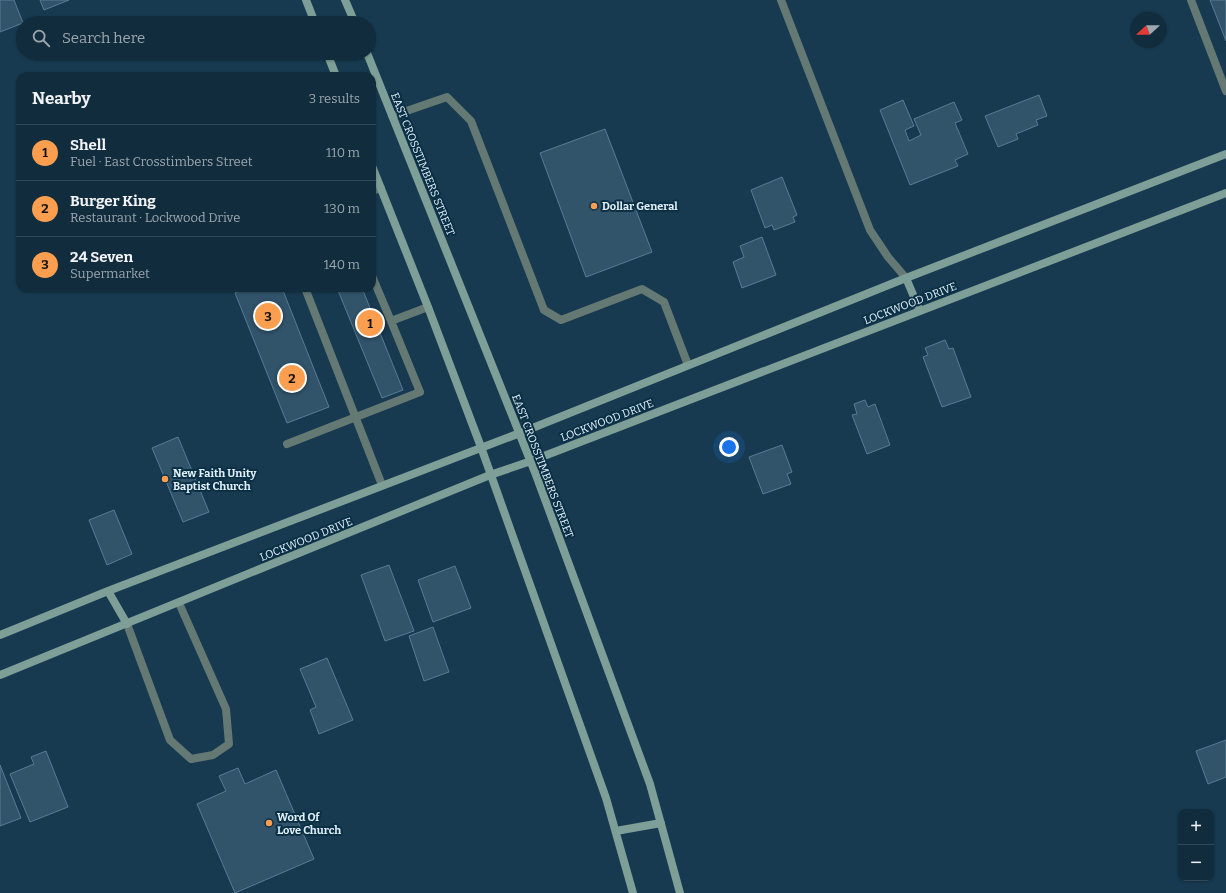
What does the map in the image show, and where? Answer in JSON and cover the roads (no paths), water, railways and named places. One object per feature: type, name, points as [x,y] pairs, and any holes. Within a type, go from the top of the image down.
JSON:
[{"type":"main road","points":[[306,0],[312,16]]},
{"type":"main road","points":[[346,0],[352,16]]},
{"type":"main road","points":[[330,60],[334,72]]},
{"type":"main road","name":"EAST CROSSTIMBERS STREET","points":[[370,60],[375,72]]},
{"type":"main road","name":"EAST CROSSTIMBERS STREET","points":[[376,76],[531,461],[650,784],[680,893]]},
{"type":"main road","name":"LOCKWOOD DRIVE","points":[[0,635],[108,591],[480,447],[520,433],[906,278],[1226,154]]},
{"type":"main road","points":[[376,177],[428,307],[480,447],[606,798],[633,893]]},
{"type":"main road","name":"LOCKWOOD DRIVE","points":[[0,675],[490,475],[531,461],[1226,193]]},
{"type":"main road","points":[[906,278],[920,311]]},
{"type":"main road","points":[[108,591],[127,624]]},
{"type":"main road","points":[[616,831],[661,823]]},
{"type":"lane","points":[[781,0],[870,230],[888,257],[906,278]]},
{"type":"lane","points":[[1191,0],[1226,91]]},
{"type":"lane","points":[[392,116],[447,97],[471,121],[544,310],[561,320],[642,289],[664,302],[688,365]]},
{"type":"lane","points":[[376,190],[380,188]]},
{"type":"lane","points":[[287,444],[420,392],[376,286]]},
{"type":"lane","points":[[307,292],[382,485]]},
{"type":"lane","points":[[391,322],[428,307]]},
{"type":"lane","points":[[127,624],[170,740],[191,760],[213,756],[229,744],[226,709],[179,603]]},
{"type":"place","name":"Dollar General","points":[[594,206]]},
{"type":"place","name":"24 Seven","points":[[268,316]]},
{"type":"place","name":"Shell","points":[[370,323]]},
{"type":"place","name":"Burger King","points":[[292,378]]},
{"type":"place","name":"New Faith Unity Baptist Church","points":[[165,479]]},
{"type":"place","name":"Word Of Love Church","points":[[269,823]]}]
